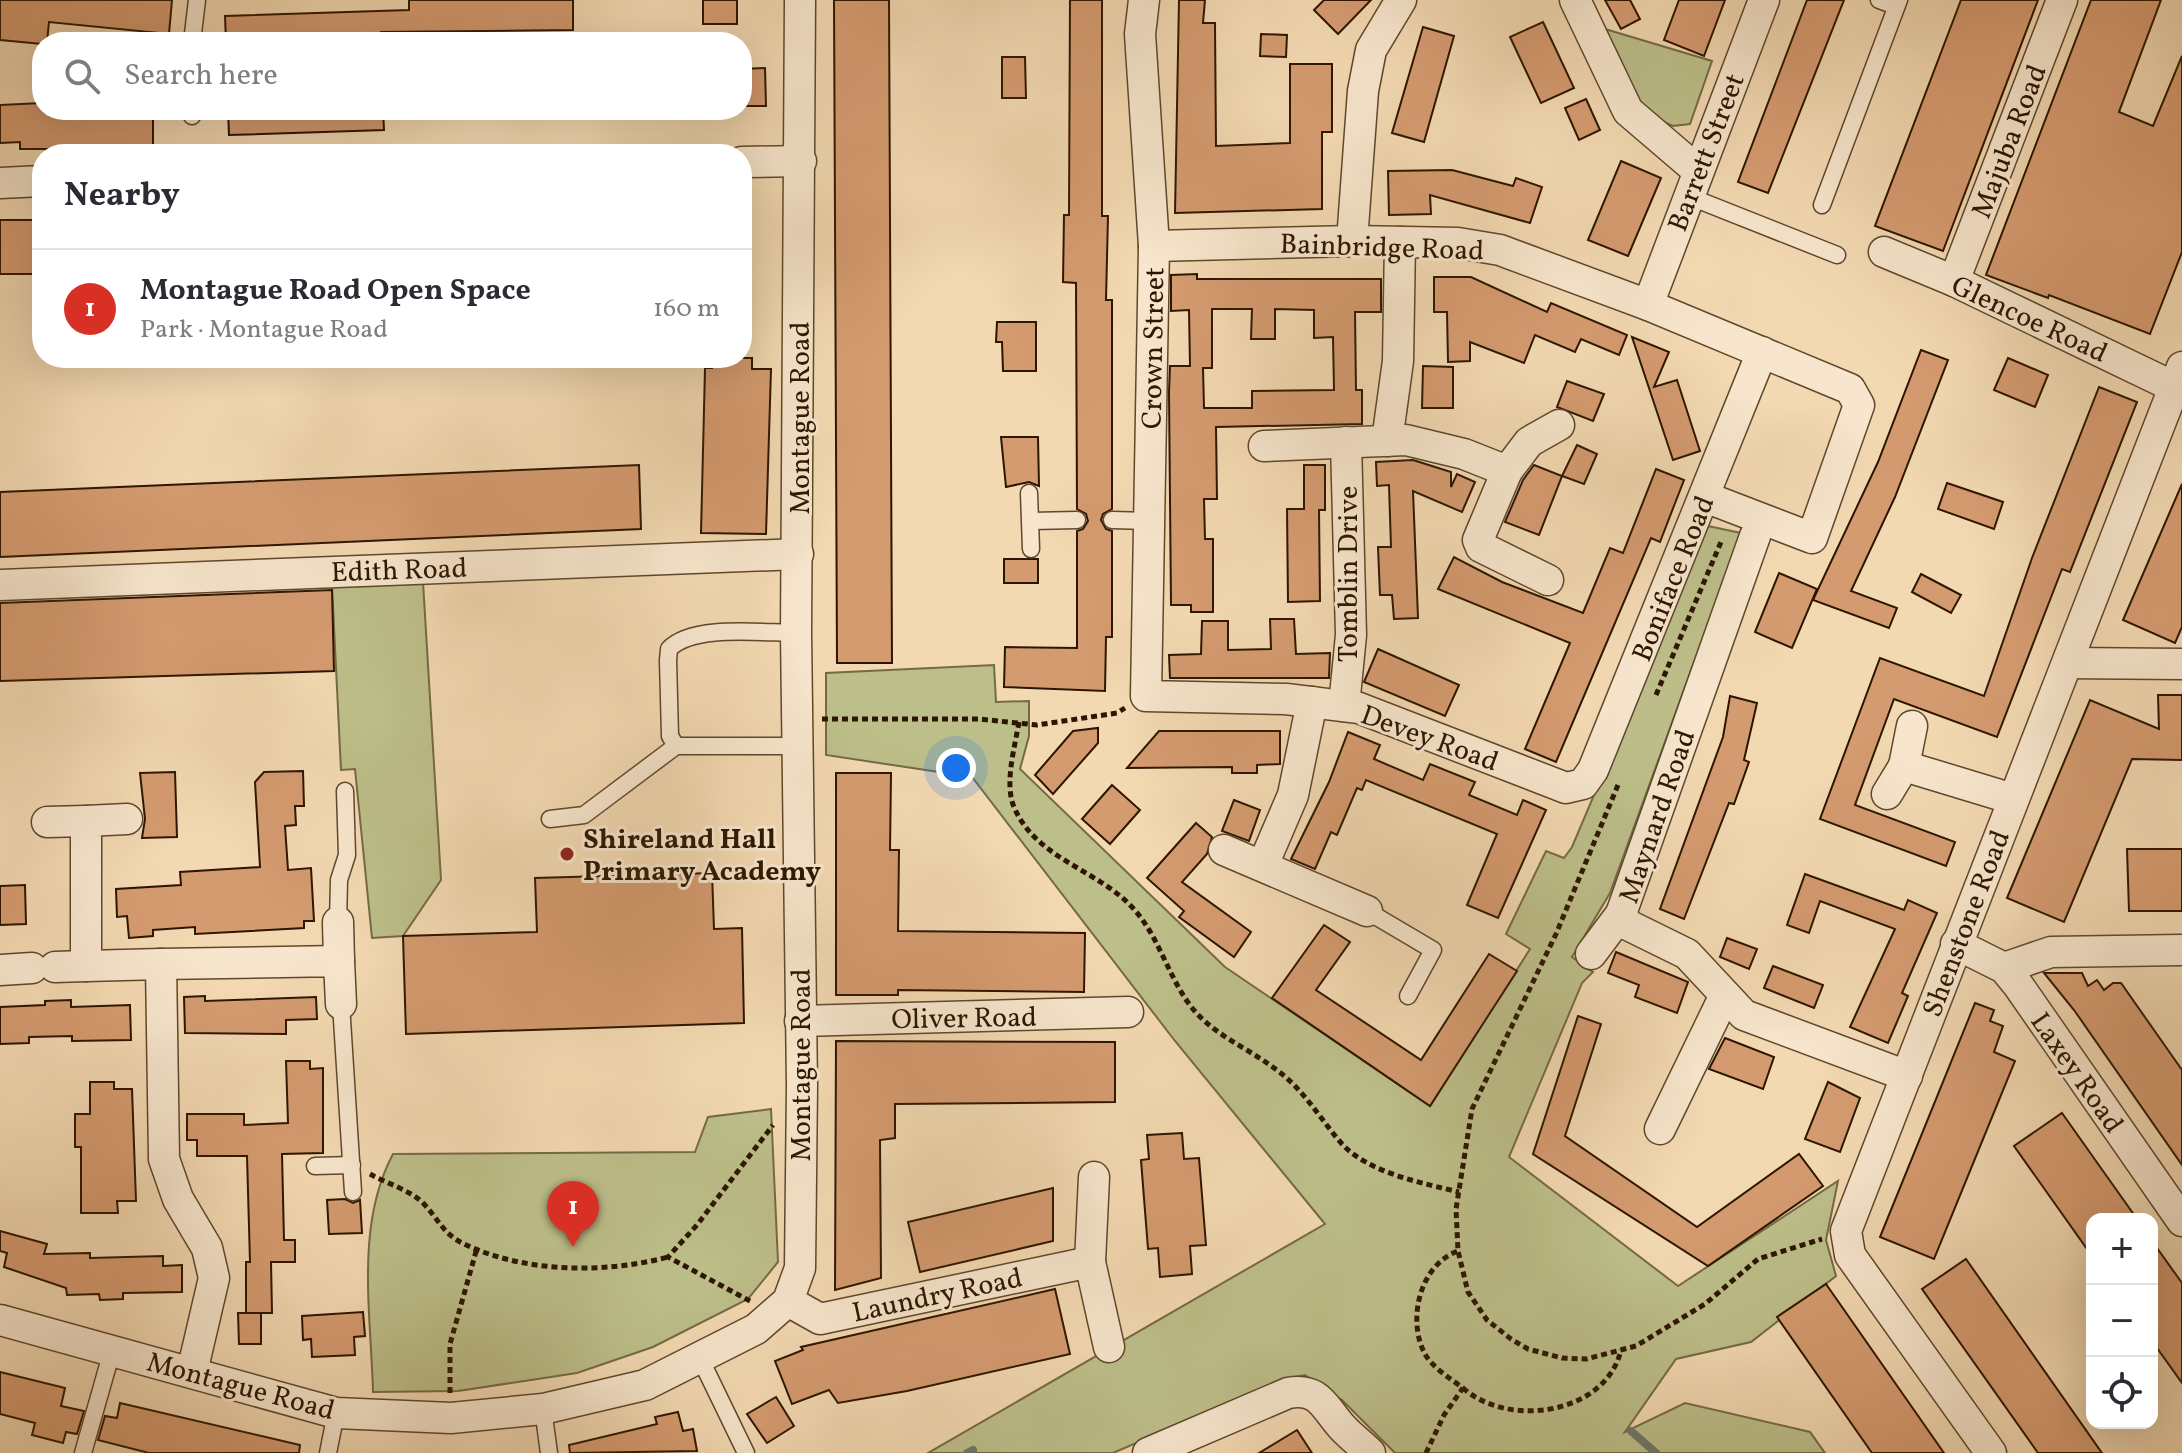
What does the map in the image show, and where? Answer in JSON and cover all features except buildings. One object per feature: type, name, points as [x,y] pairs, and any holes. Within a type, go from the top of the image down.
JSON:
[{"type":"street","name":"Montague Road","points":[[0,1320],[336,1413],[451,1418],[543,1409],[645,1385],[700,1358],[782,1308],[800,1268],[796,633],[800,0]]},
{"type":"street","name":"Crown Street","points":[[1144,0],[1140,34],[1154,246],[1146,696]]},
{"type":"street","points":[[1352,241],[1363,91],[1371,50],[1401,0]]},
{"type":"street","points":[[1575,0],[1628,111],[1693,183]]},
{"type":"street","name":"Barrett Street","points":[[1648,305],[1764,0]]},
{"type":"street","name":"Majuba Road","points":[[1954,281],[2062,0]]},
{"type":"street","points":[[752,162],[801,161]]},
{"type":"street","points":[[0,183],[32,181]]},
{"type":"street","name":"Bainbridge Road","points":[[1154,246],[1352,241],[1458,243],[1500,250],[1648,305],[1850,389],[1859,405],[1812,538],[1750,522]]},
{"type":"street","points":[[1387,441],[1398,361],[1400,242]]},
{"type":"street","name":"Glencoe Road","points":[[1884,252],[2179,380]]},
{"type":"street","name":"Boniface Road","points":[[1566,788],[1583,784],[1593,770],[1762,352]]},
{"type":"street","name":"Shenstone Road","points":[[1846,1231],[2179,380]]},
{"type":"street","points":[[1548,580],[1481,547],[1478,540],[1507,471],[1529,442],[1559,425]]},
{"type":"street","points":[[1264,446],[1406,440],[1464,454],[1507,471]]},
{"type":"street","name":"Tomblin Drive","points":[[1344,706],[1351,635],[1346,442]]},
{"type":"street","points":[[1705,497],[1750,522]]},
{"type":"street","name":"Maynard Road","points":[[1750,522],[1621,914],[1628,925],[1687,954],[1744,1015],[1907,1076]]},
{"type":"street","name":"Edith Road","points":[[0,585],[798,554]]},
{"type":"street","points":[[2068,663],[2182,664]]},
{"type":"street","name":"Devey Road","points":[[1146,696],[1312,702],[1359,708],[1566,788]]},
{"type":"street","points":[[1276,871],[1312,702]]},
{"type":"street","points":[[1887,794],[1904,766],[1912,726]]},
{"type":"street","points":[[1904,766],[2013,799]]},
{"type":"street","points":[[47,822],[127,819]]},
{"type":"street","points":[[86,821],[86,966]]},
{"type":"street","points":[[1224,850],[1367,911]]},
{"type":"street","points":[[1591,954],[1621,914]]},
{"type":"street","points":[[338,922],[341,1004]]},
{"type":"street","name":"Laxey Road","points":[[1956,944],[1983,954],[2004,968],[2182,1221]]},
{"type":"street","points":[[2004,968],[2051,952],[2182,950]]},
{"type":"street","points":[[0,970],[339,961]]},
{"type":"street","points":[[161,964],[164,1159],[178,1199],[207,1248],[214,1278],[192,1372]]},
{"type":"street","points":[[1660,1129],[1725,995]]},
{"type":"street","name":"Oliver Road","points":[[800,1021],[1128,1012]]},
{"type":"street","points":[[1094,1177],[1090,1262],[1109,1347]]},
{"type":"street","points":[[1846,1231],[1850,1255],[1991,1453]]},
{"type":"street","name":"Laundry Road","points":[[782,1308],[820,1319],[1090,1262]]},
{"type":"street","points":[[1148,1453],[1288,1393],[1302,1390],[1321,1397],[1341,1426],[1370,1453]]},
{"type":"lane","points":[[193,32],[197,0]]},
{"type":"lane","points":[[1822,205],[1897,3],[1879,0]]},
{"type":"lane","points":[[1693,183],[1837,255]]},
{"type":"lane","points":[[1029,493],[1031,549]]},
{"type":"lane","points":[[1031,521],[1077,520]]},
{"type":"lane","points":[[1112,520],[1149,521]]},
{"type":"lane","points":[[676,746],[670,736],[668,660],[669,649],[678,640],[700,634],[796,633]]},
{"type":"lane","points":[[550,819],[584,815],[676,746],[797,732]]},
{"type":"lane","points":[[338,922],[339,880],[347,855],[345,791]]},
{"type":"lane","points":[[1367,911],[1433,950],[1408,996]]},
{"type":"lane","points":[[341,1004],[353,1192]]},
{"type":"lane","points":[[315,1166],[352,1165]]},
{"type":"lane","points":[[83,1453],[112,1351]]},
{"type":"lane","points":[[700,1358],[746,1453]]},
{"type":"lane","points":[[543,1409],[549,1453]]},
{"type":"lane","points":[[328,1453],[336,1413]]},
{"type":"path","points":[[1651,707],[1750,522]]},
{"type":"path","points":[[797,732],[979,719],[1037,725],[1117,713],[1146,696]]},
{"type":"path","points":[[1019,722],[1013,805],[1032,836],[1066,863],[1102,880],[1130,905],[1158,942],[1187,1002],[1218,1034],[1251,1051],[1281,1073],[1344,1147],[1380,1168],[1459,1192]]},
{"type":"path","points":[[1621,778],[1556,934],[1472,1109],[1459,1192],[1458,1251],[1468,1292],[1487,1320],[1528,1349],[1562,1358],[1586,1359],[1636,1346],[1705,1304],[1758,1259],[1846,1231]]},
{"type":"path","points":[[352,1165],[423,1201],[442,1229],[477,1248],[515,1260],[600,1269],[631,1267],[668,1257],[716,1202],[777,1120]]},
{"type":"path","points":[[450,1394],[450,1344],[477,1248]]},
{"type":"path","points":[[1458,1251],[1448,1255],[1422,1288],[1414,1327],[1426,1357],[1484,1403],[1530,1411],[1555,1409],[1604,1384],[1617,1367],[1621,1350]]},
{"type":"path","points":[[668,1257],[782,1308]]},
{"type":"path","points":[[1426,1453],[1444,1415],[1463,1388]]},
{"type":"green space","points":[[1605,29],[1712,61],[1690,124],[1673,126],[1644,114]]},
{"type":"green space","points":[[1708,526],[1741,533],[1610,893],[1572,957],[1593,972],[1582,983],[1509,1157],[1678,1286],[1838,1181],[1826,1240],[1836,1276],[1751,1342],[1676,1359],[1625,1432],[1685,1403],[1810,1432],[1825,1453],[1395,1453],[1342,1400],[1305,1375],[1285,1379],[1113,1453],[928,1453],[1325,1224],[1175,1041],[972,777],[826,755],[826,673],[994,665],[996,702],[1029,701],[1029,736],[1020,769],[1225,967],[1430,1106],[1530,949],[1506,934],[1546,851],[1564,858],[1572,847]]},
{"type":"green space","points":[[423,582],[441,880],[403,936],[372,938],[355,769],[341,770],[332,586]]},
{"type":"green space","points":[[771,1109],[778,1262],[748,1299],[653,1347],[577,1373],[458,1391],[373,1392],[368,1301],[369,1240],[381,1181],[393,1154],[695,1152],[708,1117]]},
{"type":"waterway","points":[[1631,1431],[1656,1453]]},
{"type":"waterway","points":[[967,1453],[973,1450]]},
{"type":"place","name":"Shireland Hall Primary Academy","points":[[567,854]]},
{"type":"place","name":"Montague Road Open Space","points":[[573,1247]]}]
